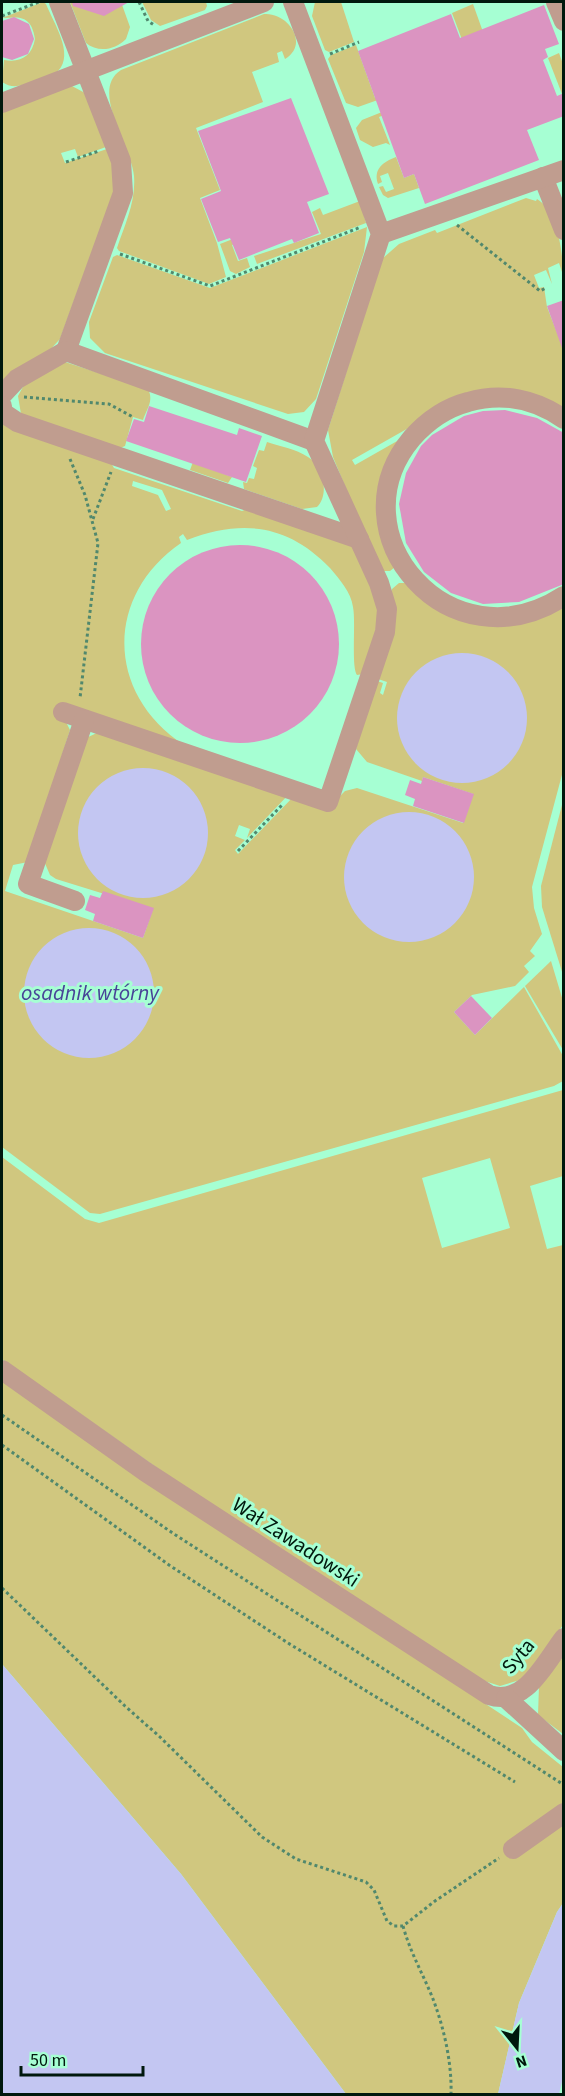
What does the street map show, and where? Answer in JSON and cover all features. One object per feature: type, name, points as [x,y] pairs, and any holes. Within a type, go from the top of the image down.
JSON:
[{"type":"street","points":[[59,2],[121,161],[123,194],[66,351],[16,379],[2,412],[17,422],[359,539]]},
{"type":"street","points":[[2,104],[264,2]]},
{"type":"street","points":[[75,901],[28,884],[76,712],[328,802],[386,632],[387,609],[379,583],[314,441],[375,229],[293,2]]},
{"type":"street","points":[[556,2],[564,21]]},
{"type":"street","points":[[375,229],[564,170]]},
{"type":"street","points":[[543,177],[564,230]]},
{"type":"street","points":[[66,351],[314,441]]},
{"type":"street","points":[[564,419],[548,408],[517,398],[484,397],[452,406],[425,424],[403,449],[390,479],[387,512],[393,544],[408,573],[429,595],[456,610],[486,618],[516,617],[545,608],[564,596]]},
{"type":"street","points":[[379,583],[408,573]]},
{"type":"street","name":"Wał Zawadowski","points":[[2,1370],[146,1472],[420,1652],[482,1691],[506,1698],[564,1751]]},
{"type":"street","name":"Syta","points":[[506,1698],[523,1690],[564,1638]]},
{"type":"street","points":[[513,1849],[564,1813]]},
{"type":"path","points":[[2,15],[39,2]]},
{"type":"path","points":[[325,56],[359,42]]},
{"type":"path","points":[[66,162],[115,145]]},
{"type":"path","points":[[456,223],[521,278],[540,291],[546,288]]},
{"type":"path","points":[[112,251],[210,286],[375,229]]},
{"type":"path","points":[[7,399],[109,404],[133,417]]},
{"type":"path","points":[[66,452],[76,469],[93,519],[98,551],[76,712]]},
{"type":"path","points":[[93,519],[102,490],[114,468]]},
{"type":"path","points":[[238,851],[295,791]]},
{"type":"path","points":[[2,1415],[174,1534],[564,1785]]},
{"type":"path","points":[[2,1445],[169,1565],[288,1643],[515,1782]]},
{"type":"path","points":[[2,1588],[262,1837],[296,1859],[366,1882],[374,1890],[387,1921],[394,1926],[403,1926],[435,1901],[513,1849]]},
{"type":"path","points":[[403,1926],[410,1952],[432,1998],[443,2034],[452,2094]]},
{"type":"shaded area","points":[[43,2],[46,4],[64,47],[63,64],[58,71],[45,78],[19,86],[5,84],[2,82],[4,60],[10,61],[25,57],[34,45],[35,39],[27,21],[18,18],[2,18]]},
{"type":"shaded area","points":[[70,2],[121,2],[130,27],[126,39],[117,46],[106,49],[96,48],[86,43]]},
{"type":"shaded area","points":[[142,2],[206,2],[207,6],[205,10],[160,26],[151,20]]},
{"type":"shaded area","points":[[315,2],[341,2],[354,42],[329,52],[325,50],[312,16]]},
{"type":"shaded area","points":[[473,4],[497,71],[379,117],[390,145],[386,143],[373,147],[360,140],[356,128],[362,120],[407,102],[470,61],[452,13]]},
{"type":"shaded area","points":[[264,14],[281,18],[288,23],[296,38],[296,45],[285,59],[282,51],[277,53],[279,62],[252,72],[263,102],[196,128],[220,190],[200,198],[217,243],[226,277],[209,284],[119,251],[117,248],[132,204],[134,176],[111,105],[109,91],[112,79],[121,70]]},
{"type":"shaded area","points":[[356,45],[375,98],[403,91],[358,107],[346,103],[328,59],[331,55]]},
{"type":"shaded area","points":[[559,53],[563,64],[562,94],[548,58]]},
{"type":"shaded area","points":[[70,85],[85,93],[106,147],[78,157],[75,149],[61,153],[65,163],[107,149],[112,161],[115,189],[60,339],[47,353],[2,380],[2,109]]},
{"type":"shaded area","points":[[396,157],[404,178],[414,174],[419,188],[388,198],[383,195],[379,187],[383,186],[386,192],[394,189],[388,173],[380,176],[382,182],[378,184],[377,174],[383,164]]},
{"type":"shaded area","points":[[526,198],[536,201],[537,199],[550,213],[560,244],[563,275],[559,263],[548,268],[552,284],[546,270],[534,275],[539,288],[544,287],[547,307],[563,348],[563,410],[520,394],[412,426],[352,460],[355,465],[406,436],[395,457],[395,567],[390,571],[383,571],[378,566],[333,457],[328,430],[382,259],[399,244],[435,230],[437,233]]},
{"type":"shaded area","points":[[360,201],[366,223],[257,264],[254,256],[321,234],[312,212],[320,208],[323,215]]},
{"type":"shaded area","points":[[367,227],[364,252],[316,399],[304,412],[288,414],[105,353],[90,338],[89,322],[113,257],[117,255],[210,288]]},
{"type":"shaded area","points":[[238,237],[239,242],[232,245],[238,261],[247,258],[250,267],[236,274],[230,271],[220,244]]},
{"type":"shaded area","points":[[65,362],[148,389],[150,401],[148,408],[143,420],[133,417],[125,446],[120,448],[21,414],[18,396],[24,385]]},
{"type":"shaded area","points":[[2,422],[108,458],[114,468],[242,511],[252,507],[350,540],[381,611],[363,674],[357,675],[354,663],[354,614],[350,596],[330,568],[298,542],[281,534],[245,528],[207,533],[187,540],[183,534],[179,537],[181,543],[156,565],[138,590],[128,617],[124,645],[128,673],[140,699],[158,724],[184,745],[66,722],[70,730],[28,862],[13,865],[5,891],[143,938],[153,909],[56,879],[50,875],[44,861],[86,738],[99,732],[290,793],[247,838],[250,829],[239,825],[235,836],[245,840],[235,850],[238,854],[295,795],[340,796],[345,791],[357,788],[463,823],[473,794],[423,777],[422,781],[367,762],[356,749],[374,680],[383,683],[380,693],[383,695],[387,682],[375,678],[392,589],[399,583],[405,583],[429,602],[534,619],[563,605],[563,771],[532,887],[534,908],[542,934],[530,951],[535,956],[524,966],[529,972],[515,986],[472,995],[454,1012],[475,1035],[524,987],[563,1056],[563,1081],[554,1086],[100,1214],[90,1213],[2,1147]],"holes":[[[133,481],[162,490],[171,509],[166,511],[158,495],[132,486]]]},
{"type":"shaded area","points":[[267,442],[303,454],[318,467],[324,488],[317,507],[302,509],[244,489],[243,482],[247,483],[249,478],[254,479],[257,468],[253,466],[259,450],[264,451]]},
{"type":"shaded area","points":[[193,462],[232,477],[228,483],[190,470]]},
{"type":"shaded area","points":[[563,801],[563,975],[542,907],[541,886]]},
{"type":"shaded area","points":[[551,961],[563,1001],[563,1050],[525,986]]},
{"type":"shaded area","points":[[563,1090],[563,1176],[530,1186],[547,1249],[563,1245],[563,1625],[523,1679],[500,1686],[472,1677],[183,1486],[2,1359],[2,1157],[85,1219],[99,1223]],"holes":[[[490,1158],[510,1228],[442,1248],[422,1178]]]},
{"type":"shaded area","points":[[2,1380],[209,1522],[522,1728],[532,1742],[563,1767],[563,1903],[557,1912],[519,2003],[498,2094],[346,2094],[181,1874],[2,1664]]},
{"type":"shaded area","points":[[563,1654],[563,1734],[538,1715],[539,1686]]},
{"type":"water","points":[[462,653],[487,658],[508,672],[522,693],[527,718],[522,743],[508,764],[487,778],[462,783],[437,778],[416,764],[402,743],[397,718],[402,693],[416,672],[437,658]]},
{"type":"water","points":[[143,768],[168,773],[189,787],[203,808],[208,833],[203,858],[189,879],[168,893],[143,898],[118,893],[97,879],[83,858],[78,833],[83,808],[97,787],[118,773]]},
{"type":"water","points":[[409,812],[434,817],[455,831],[469,852],[474,877],[469,902],[455,923],[434,937],[409,942],[384,937],[363,923],[349,902],[344,877],[349,852],[363,831],[384,817]]},
{"type":"water","name":"osadnik wtórny","points":[[89,928],[114,933],[135,947],[149,968],[154,993],[149,1018],[135,1039],[114,1053],[89,1058],[64,1053],[43,1039],[29,1018],[24,993],[29,968],[43,947],[64,933]]},
{"type":"water","points":[[2,1664],[181,1874],[346,2094],[2,2094]]},
{"type":"water","points":[[563,1903],[564,2074],[559,2094],[498,2094],[519,2003],[557,1912]]},
{"type":"building","points":[[72,2],[129,2],[104,16],[73,6]]},
{"type":"building","points":[[544,5],[559,44],[545,49],[548,57],[543,60],[557,96],[564,93],[564,116],[527,130],[539,160],[425,204],[414,174],[404,178],[358,51],[451,14],[460,38]]},
{"type":"building","points":[[14,17],[29,24],[34,39],[28,54],[12,60],[2,57],[2,21]]},
{"type":"building","points":[[291,98],[329,194],[307,202],[319,233],[294,243],[292,239],[239,260],[230,238],[218,242],[201,199],[221,191],[198,131]]},
{"type":"building","points":[[564,300],[564,348],[562,348],[547,306]]},
{"type":"building","points":[[149,406],[237,435],[239,428],[262,436],[246,482],[126,441],[134,419],[144,422]]},
{"type":"building","points":[[505,410],[537,418],[564,433],[564,584],[519,602],[483,604],[451,593],[424,572],[406,543],[399,504],[406,473],[421,446],[432,435],[464,416],[483,411]]},
{"type":"building","points":[[230,545],[250,545],[287,556],[317,581],[332,606],[338,625],[338,663],[328,691],[303,721],[287,732],[269,739],[250,743],[230,743],[193,732],[163,707],[152,691],[145,673],[141,654],[141,634],[152,597],[177,567],[193,556],[211,549]]},
{"type":"building","points":[[423,777],[474,794],[464,823],[413,806],[415,799],[405,795],[410,780],[421,784]]},
{"type":"building","points":[[103,891],[154,908],[143,938],[93,921],[95,914],[85,910],[90,895],[100,898]]},
{"type":"building","points":[[471,996],[492,1018],[475,1035],[454,1012]]}]
